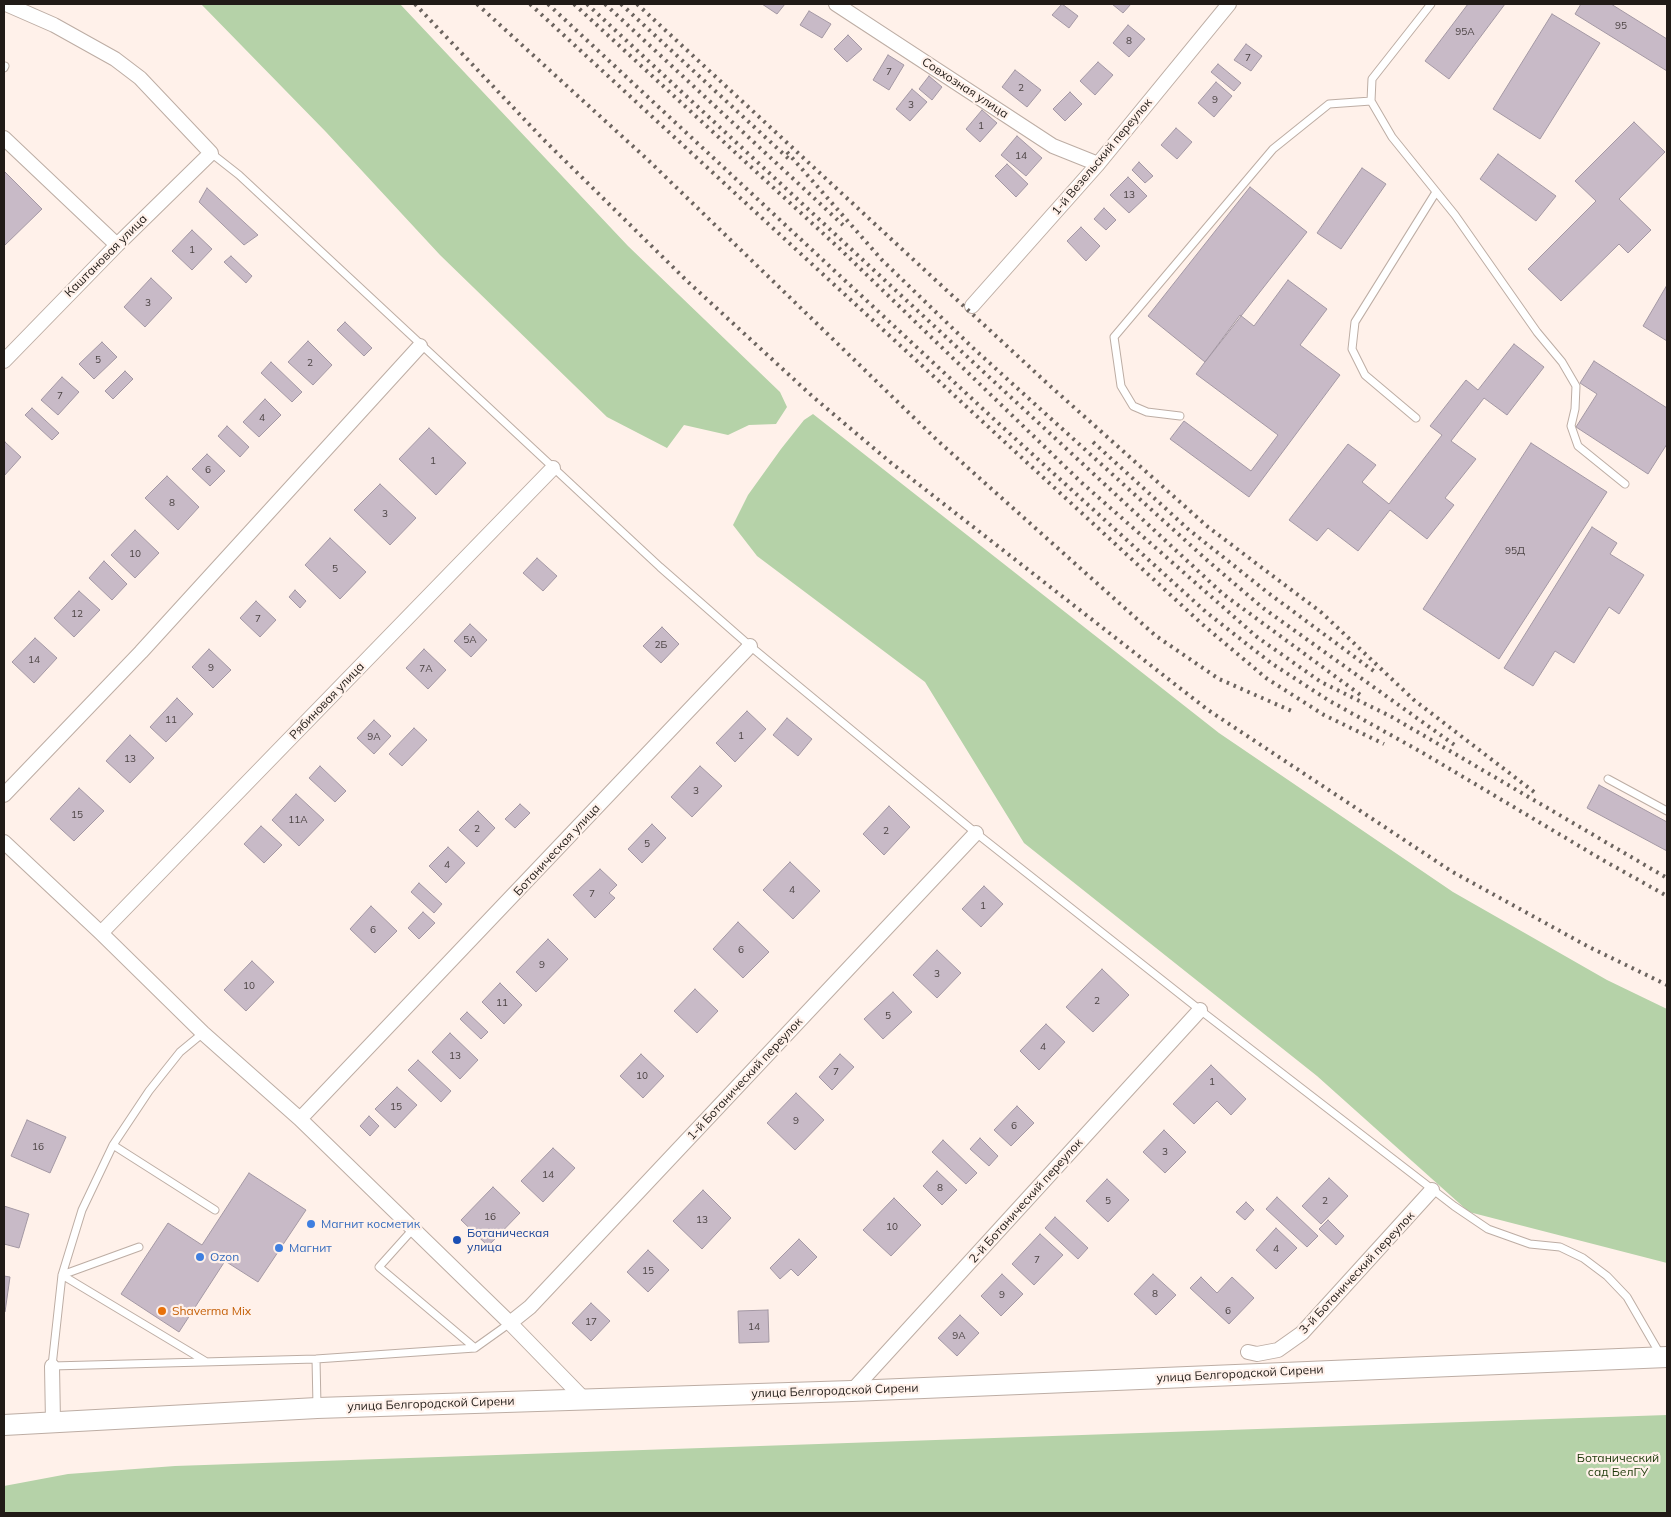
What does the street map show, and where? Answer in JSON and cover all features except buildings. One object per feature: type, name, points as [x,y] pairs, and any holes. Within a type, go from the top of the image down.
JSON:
[{"type":"main road","name":"улица Белгородской Сирени","points":[[4,1425],[317,1408],[583,1398],[852,1391],[1664,1357]]},
{"type":"street","points":[[6,4],[54,25],[115,59],[140,78],[210,153]]},
{"type":"street","name":"Совхозная улица","points":[[836,4],[1053,146],[1098,164]]},
{"type":"street","name":"1-й Везельский переулок","points":[[972,306],[1098,164],[1229,4]]},
{"type":"street","points":[[4,138],[117,245]]},
{"type":"street","name":"Каштановая улица","points":[[4,361],[210,153]]},
{"type":"street","points":[[4,795],[141,652],[420,346]]},
{"type":"street","name":"Рябиновая улица","points":[[101,933],[552,468]]},
{"type":"street","name":"Ботаническая улица","points":[[300,1119],[750,646]]},
{"type":"street","name":"1-й Ботанический переулок","points":[[510,1323],[530,1307],[976,833]]},
{"type":"street","points":[[4,842],[101,933],[202,1033],[300,1119],[344,1164],[414,1228],[583,1398]]},
{"type":"street","name":"2-й Ботанический переулок","points":[[852,1391],[1200,1010]]},
{"type":"street","name":"3-й Ботанический переулок","points":[[1248,1352],[1257,1354],[1278,1350],[1302,1333],[1432,1190]]},
{"type":"street","points":[[52,1366],[53,1422]]},
{"type":"lane","points":[[1431,4],[1372,79],[1372,101],[1392,137],[1436,192],[1537,332],[1562,362],[1576,386],[1575,409],[1571,426],[1578,446],[1625,484]]},
{"type":"lane","points":[[1180,416],[1147,412],[1133,406],[1121,386],[1114,337],[1273,149],[1329,104],[1372,101]]},
{"type":"lane","points":[[210,153],[239,176],[552,468],[750,646],[976,833],[1432,1190],[1488,1229],[1530,1244],[1560,1247],[1583,1258],[1607,1276],[1627,1297],[1664,1357]]},
{"type":"lane","points":[[1416,418],[1365,375],[1352,349],[1355,322],[1436,192]]},
{"type":"lane","points":[[1608,779],[1667,811]]},
{"type":"lane","points":[[202,1033],[180,1052],[149,1091],[113,1145],[82,1210],[62,1275],[52,1366],[316,1359],[475,1348],[510,1323]]},
{"type":"lane","points":[[113,1145],[215,1210]]},
{"type":"lane","points":[[414,1228],[378,1267],[475,1348]]},
{"type":"lane","points":[[62,1275],[139,1248]]},
{"type":"lane","points":[[62,1275],[206,1361]]},
{"type":"lane","points":[[316,1359],[317,1408]]},
{"type":"green space","points":[[201,4],[400,4],[628,246],[780,392],[787,407],[776,424],[749,425],[728,435],[684,425],[667,448],[607,417],[440,255],[326,132]]},
{"type":"green space","points":[[813,414],[1219,733],[1453,892],[1607,980],[1667,1009],[1667,1263],[1469,1212],[1317,1076],[1024,843],[925,682],[757,556],[733,525],[748,495],[781,449],[804,420]]},
{"type":"green space","name":"Ботанический сад БелГУ","points":[[1667,1415],[1667,1513],[4,1513],[4,1486],[68,1474],[175,1466]]},
{"type":"railway","points":[[415,4],[543,139],[687,281],[812,396],[890,462],[1208,710],[1451,871],[1587,946],[1667,985]]},
{"type":"railway","points":[[477,4],[648,160],[938,441],[1156,636],[1219,679],[1294,712]]},
{"type":"railway","points":[[530,4],[1202,624],[1266,678],[1324,715],[1384,744]]},
{"type":"railway","points":[[548,4],[997,422],[1206,612],[1271,663],[1328,700],[1423,753],[1667,896]]},
{"type":"railway","points":[[574,4],[840,249],[1082,483],[1257,637],[1321,682],[1392,717],[1667,878]]},
{"type":"railway","points":[[587,4],[1223,594],[1362,696]]},
{"type":"railway","points":[[605,4],[843,225]]},
{"type":"railway","points":[[621,4],[790,160]]},
{"type":"railway","points":[[637,4],[1049,385],[1208,527],[1322,613],[1414,700],[1538,795]]},
{"type":"railway","points":[[787,152],[882,260],[973,348],[1208,561],[1263,608],[1456,746]]},
{"type":"railway","points":[[1093,442],[1188,529],[1267,592],[1375,672]]},
{"type":"place","name":"Магнит косметик","points":[[311,1224]]},
{"type":"place","name":"Ботаническая улица","points":[[457,1240]]},
{"type":"place","name":"Магнит","points":[[279,1248]]},
{"type":"place","name":"Ozon","points":[[200,1257]]},
{"type":"place","name":"Shaverma Mix","points":[[162,1311]]}]
